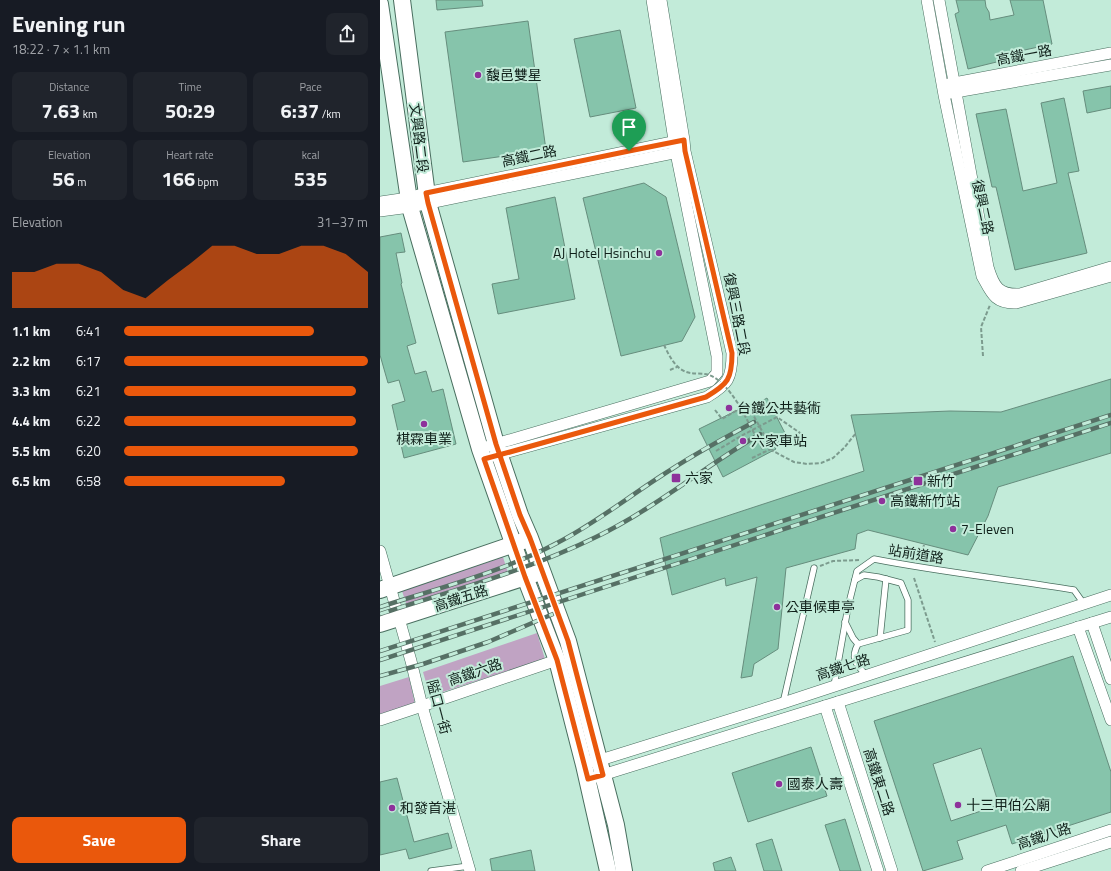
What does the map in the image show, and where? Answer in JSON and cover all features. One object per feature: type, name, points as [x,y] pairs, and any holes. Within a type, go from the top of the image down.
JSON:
[{"type":"street","name":"文興路二段","points":[[402,0],[427,198],[498,450],[520,515],[543,572],[568,641],[594,770],[608,871]]},
{"type":"street","name":"復興三路二段","points":[[482,454],[706,397],[721,388],[730,376],[732,367],[732,353],[680,146],[652,0]]},
{"type":"street","name":"復興三路二段","points":[[661,0],[680,146]]},
{"type":"street","name":"復興二路","points":[[926,0],[943,91],[982,276],[993,296]]},
{"type":"street","name":"復興二路","points":[[939,0],[988,267],[992,281],[999,290],[1009,294],[1020,294],[1111,267]]},
{"type":"street","name":"文興路二段","points":[[380,4],[409,202],[482,454],[525,577],[557,660],[594,770],[616,825],[624,871]]},
{"type":"street","name":"高鐵一路","points":[[943,91],[1111,53]]},
{"type":"street","name":"高鐵一路","points":[[956,87],[1111,65]]},
{"type":"street","name":"高鐵二路","points":[[380,212],[409,202],[427,198],[680,146]]},
{"type":"street","name":"高鐵二路","points":[[380,202],[409,202]]},
{"type":"street","points":[[993,296],[1008,304],[1016,303],[1111,276]]},
{"type":"street","points":[[385,588],[514,545],[530,538]]},
{"type":"street","name":"隘口一街","points":[[380,551],[385,588],[400,618],[422,706],[469,868]]},
{"type":"street","name":"高鐵五路","points":[[380,624],[543,572]]},
{"type":"street","name":"高鐵七路","points":[[594,770],[783,703],[1111,595]]},
{"type":"street","points":[[594,770],[825,706],[1111,617]]},
{"type":"street","points":[[1092,623],[1111,680]]},
{"type":"street","points":[[1078,627],[1111,720]]},
{"type":"street","name":"高鐵六路","points":[[380,720],[557,660]]},
{"type":"street","name":"高鐵東二路","points":[[838,702],[892,871]]},
{"type":"street","name":"高鐵東二路","points":[[825,706],[878,871]]},
{"type":"street","name":"高鐵八路","points":[[987,871],[1111,830]]},
{"type":"street","name":"高鐵八路","points":[[1021,871],[1111,842]]},
{"type":"lane","name":"站前道路","points":[[834,686],[848,607],[857,571],[874,560],[918,568],[1074,590],[1084,604]]},
{"type":"lane","points":[[783,703],[814,568]]},
{"type":"lane","points":[[855,580],[864,576],[901,583],[908,600],[908,630],[858,644],[854,652],[854,659],[859,668],[866,675]]},
{"type":"lane","points":[[880,638],[886,579]]},
{"type":"lane","points":[[846,622],[853,638],[858,644]]},
{"type":"lane","points":[[431,871],[469,868]]},
{"type":"path","points":[[982,356],[981,327],[993,296]]},
{"type":"path","points":[[664,345],[677,367],[689,373],[709,375],[720,382],[728,390],[741,408],[764,452]]},
{"type":"path","points":[[670,370],[677,367]]},
{"type":"path","points":[[715,410],[722,419],[741,408]]},
{"type":"path","points":[[744,414],[751,411],[772,450],[794,462],[807,464],[821,463],[833,458],[844,448],[856,433]]},
{"type":"path","points":[[716,451],[777,417],[803,435]]},
{"type":"path","points":[[752,458],[772,450]]},
{"type":"path","points":[[920,562],[924,545]]},
{"type":"path","points":[[814,568],[833,560],[874,560]]},
{"type":"path","points":[[914,578],[935,644]]},
{"type":"shaded area","points":[[503,557],[509,576],[408,609],[402,591]]},
{"type":"shaded area","points":[[537,633],[545,659],[430,696],[423,672]]},
{"type":"shaded area","points":[[409,677],[415,704],[380,714],[380,686]]},
{"type":"building","points":[[436,0],[482,0],[483,6],[437,10]]},
{"type":"building","points":[[956,0],[985,0],[990,20],[1014,15],[1010,0],[1043,0],[1052,44],[1020,51],[1021,56],[968,69],[955,14],[959,12]]},
{"type":"building","points":[[528,21],[546,150],[463,162],[445,32]]},
{"type":"building","points":[[620,30],[636,108],[590,117],[574,39]]},
{"type":"building","points":[[1111,86],[1111,108],[1087,113],[1083,91]]},
{"type":"building","points":[[1064,98],[1079,171],[1068,173],[1087,253],[1015,270],[996,187],[992,187],[976,114],[1006,109],[1023,191],[1057,183],[1041,103]]},
{"type":"building","points":[[644,183],[666,197],[695,317],[682,341],[621,356],[583,198]]},
{"type":"building","points":[[555,197],[575,299],[498,314],[492,284],[519,279],[506,208]]},
{"type":"building","points":[[401,233],[405,252],[396,253],[401,284],[416,343],[407,346],[415,374],[426,371],[432,392],[443,389],[456,444],[404,458],[392,405],[405,401],[399,380],[388,383],[380,355],[380,237]]},
{"type":"building","name":"高鐵新竹站","points":[[1111,379],[1111,453],[998,487],[988,516],[968,555],[868,530],[857,534],[855,549],[786,568],[778,649],[754,664],[752,676],[741,678],[757,577],[726,586],[725,578],[672,595],[660,538],[864,471],[851,415],[950,411],[1001,412]]},
{"type":"building","name":"六家車站","points":[[767,398],[787,437],[773,445],[776,449],[723,477],[699,429],[750,404],[751,407]]},
{"type":"building","points":[[1073,656],[1111,772],[1111,812],[1012,844],[1006,825],[957,841],[963,859],[923,871],[874,721]],"holes":[[[981,748],[999,805],[951,821],[933,764]]]},
{"type":"building","name":"國泰人壽","points":[[811,747],[827,796],[748,822],[732,773]]},
{"type":"building","name":"和發首湛","points":[[397,778],[414,842],[448,833],[452,848],[409,859],[406,849],[380,855],[380,782]]},
{"type":"building","points":[[845,819],[861,871],[840,871],[825,825]]},
{"type":"building","points":[[772,839],[782,871],[764,871],[756,844]]},
{"type":"building","points":[[531,850],[535,871],[492,871],[490,859]]},
{"type":"building","points":[[731,857],[736,871],[715,871],[713,863]]},
{"type":"railway","points":[[380,651],[1111,415]]},
{"type":"railway","points":[[380,607],[492,571],[514,563],[557,543],[587,526],[682,463],[754,422]]},
{"type":"railway","points":[[380,660],[1111,423]]},
{"type":"railway","points":[[380,614],[517,570],[596,537],[659,501],[760,434]]},
{"type":"railway","points":[[380,676],[423,664],[488,642],[553,614]]},
{"type":"place","name":"馥邑雙星","points":[[478,75]]},
{"type":"place","name":"AJ Hotel Hsinchu","points":[[659,253]]},
{"type":"place","name":"台鐵公共藝術","points":[[729,408]]},
{"type":"place","name":"棋霖車業","points":[[424,424]]},
{"type":"place","name":"六家車站","points":[[743,441]]},
{"type":"place","name":"六家","points":[[676,478]]},
{"type":"place","name":"新竹","points":[[918,481]]},
{"type":"place","name":"高鐵新竹站","points":[[882,501]]},
{"type":"place","name":"7-Eleven","points":[[953,529]]},
{"type":"place","name":"公車候車亭","points":[[777,607]]},
{"type":"place","name":"國泰人壽","points":[[779,784]]},
{"type":"place","name":"十三甲伯公廟","points":[[958,805]]},
{"type":"place","name":"和發首湛","points":[[392,808]]},
{"type":"route","points":[[629,151],[426,193],[496,444],[500,455],[520,515],[568,641],[603,775],[588,779],[557,660],[525,577],[484,459],[500,455],[706,397],[721,388],[730,376],[732,367],[732,353],[685,151],[684,140],[629,151]]}]
